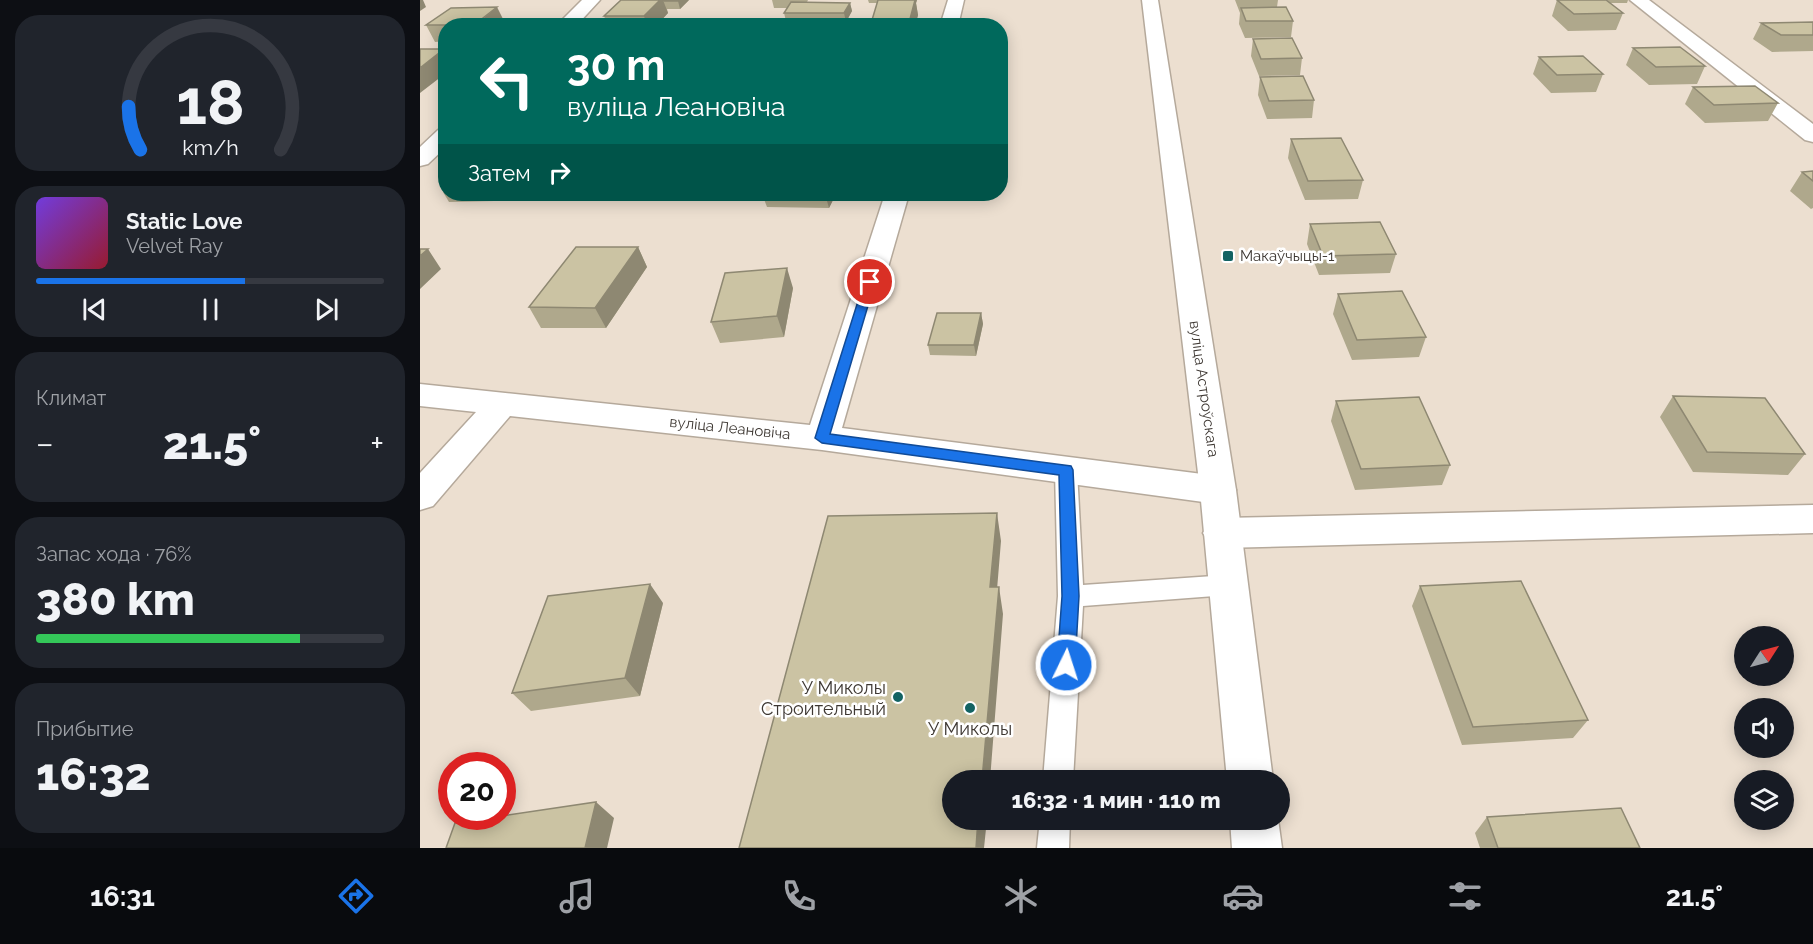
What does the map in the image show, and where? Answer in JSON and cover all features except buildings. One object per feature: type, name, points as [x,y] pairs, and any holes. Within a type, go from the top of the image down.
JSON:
[{"type":"street","points":[[573,18],[592,0]]},
{"type":"street","points":[[950,18],[956,0]]},
{"type":"street","name":"вуліца Астроўскага","points":[[1150,0],[1218,490],[1249,770]]},
{"type":"street","points":[[1638,0],[1813,135]]},
{"type":"street","points":[[420,159],[438,142]]},
{"type":"street","points":[[822,438],[895,201]]},
{"type":"street","name":"вуліца Леановіча","points":[[420,395],[822,438],[1218,490]]},
{"type":"street","points":[[421,494],[502,403]]},
{"type":"street","points":[[1222,533],[1813,519]]},
{"type":"street","points":[[1255,830],[1257,848]]},
{"type":"lane","points":[[1059,770],[1071,596],[1066,470]]},
{"type":"lane","points":[[1071,596],[1228,585]]},
{"type":"lane","points":[[1053,848],[1054,830]]},
{"type":"place","name":"Макаўчыцы-1","points":[[1228,256]]},
{"type":"place","name":"У Миколы Строительный","points":[[898,697]]},
{"type":"place","name":"У Миколы","points":[[970,708]]},
{"type":"route","points":[[870,282],[822,438],[1066,470],[1071,596],[1066,665]]}]
